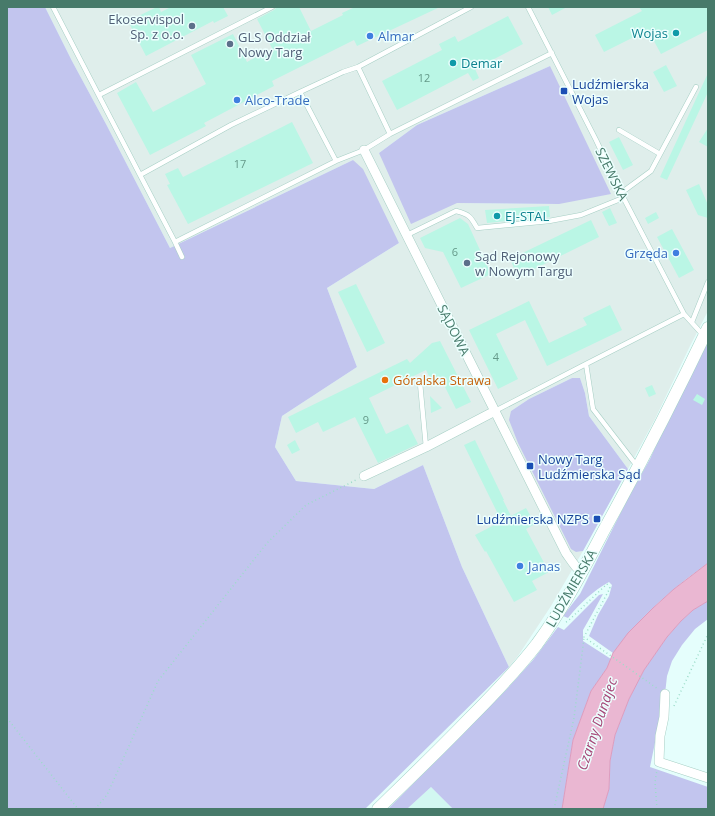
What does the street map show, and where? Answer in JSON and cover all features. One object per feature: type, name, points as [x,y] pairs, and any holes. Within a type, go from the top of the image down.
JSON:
[{"type":"main road","name":"LUDŹMIERSKA","points":[[378,809],[504,684],[524,661],[555,618],[582,572],[639,467],[706,332]]},
{"type":"street","name":"SĄDOWA","points":[[364,150],[566,553],[578,570],[582,572]]},
{"type":"street","points":[[364,476],[426,447],[495,411]]},
{"type":"street","points":[[662,692],[664,717],[660,736],[659,762],[708,778]]},
{"type":"lane","points":[[53,7],[182,257]]},
{"type":"lane","points":[[99,95],[272,7]]},
{"type":"lane","points":[[140,175],[230,125],[343,72],[358,67],[471,7]]},
{"type":"lane","name":"SZEWSKA","points":[[528,7],[596,140],[622,196],[684,314],[706,332]]},
{"type":"lane","points":[[175,242],[336,161],[364,150],[390,134],[552,53]]},
{"type":"lane","points":[[358,67],[390,134]]},
{"type":"lane","points":[[407,235],[456,211],[472,218],[477,228],[549,221],[581,215],[622,196],[651,171],[696,87]]},
{"type":"lane","points":[[300,92],[336,161]]},
{"type":"lane","points":[[619,130],[660,154]]},
{"type":"lane","points":[[692,322],[708,282]]},
{"type":"lane","points":[[495,411],[684,314]]},
{"type":"lane","points":[[586,364],[593,410],[639,467]]},
{"type":"lane","points":[[420,383],[426,447]]},
{"type":"path","points":[[95,809],[107,795],[158,681],[266,543],[306,505],[364,476]]},
{"type":"path","points":[[554,809],[574,718],[584,637],[610,588],[607,584],[568,621],[560,624],[555,618]]},
{"type":"path","points":[[673,709],[708,634]]},
{"type":"path","points":[[584,637],[662,692]]},
{"type":"path","points":[[7,718],[78,809]]},
{"type":"path","points":[[657,809],[655,782],[659,762]]},
{"type":"shaded area","points":[[7,7],[45,7],[170,248],[353,160],[363,169],[399,243],[327,288],[357,367],[282,416],[275,447],[296,481],[374,489],[423,465],[462,567],[509,667],[365,809],[7,809]]},
{"type":"shaded area","points":[[45,7],[708,7],[708,311],[655,419],[628,469],[589,416],[585,393],[580,378],[572,378],[529,399],[511,411],[576,552],[583,551],[551,606],[509,667],[462,567],[423,465],[374,489],[296,481],[275,447],[282,416],[357,367],[327,288],[399,243],[353,160],[170,248]],"holes":[[[550,66],[559,204],[456,203],[379,153],[417,125]]]},
{"type":"shaded area","points":[[550,66],[611,194],[559,204],[457,203],[411,224],[379,153],[417,125]]},
{"type":"shaded area","points":[[708,339],[708,563],[657,604],[627,635],[613,653],[589,636],[598,615],[609,596],[612,585],[609,582],[587,598],[568,618],[563,616],[580,594],[628,498],[650,459],[667,421]]},
{"type":"shaded area","points":[[572,378],[580,378],[585,393],[589,416],[628,469],[583,551],[576,552],[571,549],[518,443],[509,420],[511,411],[529,399]]},
{"type":"shaded area","points":[[603,594],[583,630],[583,641],[611,659],[607,668],[591,691],[573,740],[562,809],[453,809],[431,787],[407,809],[388,809],[506,690],[533,660],[558,627],[564,630],[599,595]]},
{"type":"shaded area","points":[[708,601],[708,619],[695,629],[682,645],[672,661],[667,676],[665,694],[650,767],[708,787],[708,809],[603,809],[609,789],[610,761],[615,735],[629,699],[644,670],[667,637],[693,610]]},
{"type":"shaded area","points":[[431,787],[453,809],[407,809]]},
{"type":"water","name":"Czarny Dunajec","points":[[708,563],[708,601],[693,610],[667,637],[644,670],[629,699],[615,735],[610,761],[609,789],[603,809],[562,809],[573,740],[591,691],[607,668],[613,653],[628,633],[653,608],[674,589]]},
{"type":"building","points":[[159,7],[161,12],[171,7],[223,7],[228,16],[214,23],[213,21],[146,56],[128,21]]},
{"type":"building","points":[[277,7],[299,7],[311,31],[343,15],[342,13],[355,7],[440,7],[357,46],[354,40],[272,81],[274,86],[204,123],[206,126],[150,155],[117,93],[136,82],[153,112],[206,84],[191,55],[233,34],[247,62],[273,50],[257,19]]},
{"type":"building","points":[[548,7],[567,7],[552,15]]},
{"type":"building","name":"Wojas","points":[[639,7],[708,7],[708,30],[661,54],[648,30],[604,52],[595,35],[642,11]]},
{"type":"building","name":"Demar","points":[[508,16],[523,44],[475,69],[479,78],[473,81],[468,73],[397,110],[382,81],[442,50],[439,44],[455,36],[458,42]]},
{"type":"building","points":[[666,65],[677,86],[664,92],[653,72]]},
{"type":"building","points":[[708,73],[708,92],[667,180],[660,177]]},
{"type":"building","points":[[292,122],[313,163],[188,224],[167,185],[170,184],[165,174],[178,168],[183,177]]},
{"type":"building","points":[[708,128],[708,147],[699,142]]},
{"type":"building","points":[[619,137],[633,165],[623,170],[609,142]]},
{"type":"building","points":[[699,184],[708,205],[708,218],[698,215],[686,190]]},
{"type":"building","points":[[549,206],[550,217],[487,223],[485,210]]},
{"type":"building","points":[[610,208],[617,223],[609,226],[602,212]]},
{"type":"building","points":[[656,212],[659,218],[648,224],[645,218]]},
{"type":"building","name":"Sąd Rejonowy w Nowym Targu","points":[[460,218],[468,224],[491,274],[461,288],[443,252],[425,248],[420,238]]},
{"type":"building","points":[[591,220],[599,237],[518,277],[510,259]]},
{"type":"building","name":"Grzęda","points":[[672,229],[694,270],[679,278],[657,237]]},
{"type":"building","points":[[356,284],[385,343],[367,352],[338,292]]},
{"type":"building","points":[[529,301],[549,343],[587,325],[583,318],[610,305],[622,330],[547,366],[525,320],[496,334],[518,379],[498,389],[469,330]]},
{"type":"building","points":[[440,341],[471,402],[456,409],[442,381],[436,378],[431,380],[426,370],[369,398],[386,434],[408,424],[418,444],[378,463],[355,417],[323,432],[318,422],[296,433],[288,417],[407,359],[410,363],[432,343]]},
{"type":"building","points":[[652,385],[656,394],[649,397],[645,388]]},
{"type":"building","points":[[697,394],[705,399],[702,405],[693,400]]},
{"type":"building","points":[[430,396],[442,408],[431,413]]},
{"type":"building","points":[[295,440],[300,450],[292,454],[287,445]]},
{"type":"building","points":[[475,440],[511,516],[526,508],[535,524],[526,529],[549,572],[532,581],[537,590],[514,602],[486,551],[485,552],[475,535],[500,522],[495,513],[497,512],[464,445]]},
{"type":"place","name":"Ekoservispol Sp. z o.o.","points":[[192,26]]},
{"type":"place","name":"Wojas","points":[[676,33]]},
{"type":"place","name":"Almar","points":[[370,36]]},
{"type":"place","name":"GLS Oddział Nowy Targ","points":[[230,44]]},
{"type":"place","name":"Demar","points":[[453,63]]},
{"type":"place","name":"Ludźmierska Wojas","points":[[564,91]]},
{"type":"place","name":"Alco-Trade","points":[[237,100]]},
{"type":"place","name":"EJ-STAL","points":[[497,216]]},
{"type":"place","name":"Grzęda","points":[[676,253]]},
{"type":"place","name":"Sąd Rejonowy w Nowym Targu","points":[[467,263]]},
{"type":"place","name":"Góralska Strawa","points":[[385,380]]},
{"type":"place","name":"Nowy Targ Ludźmierska Sąd","points":[[530,466]]},
{"type":"place","name":"Ludźmierska NZPS","points":[[597,519]]},
{"type":"place","name":"Janas","points":[[520,566]]}]
